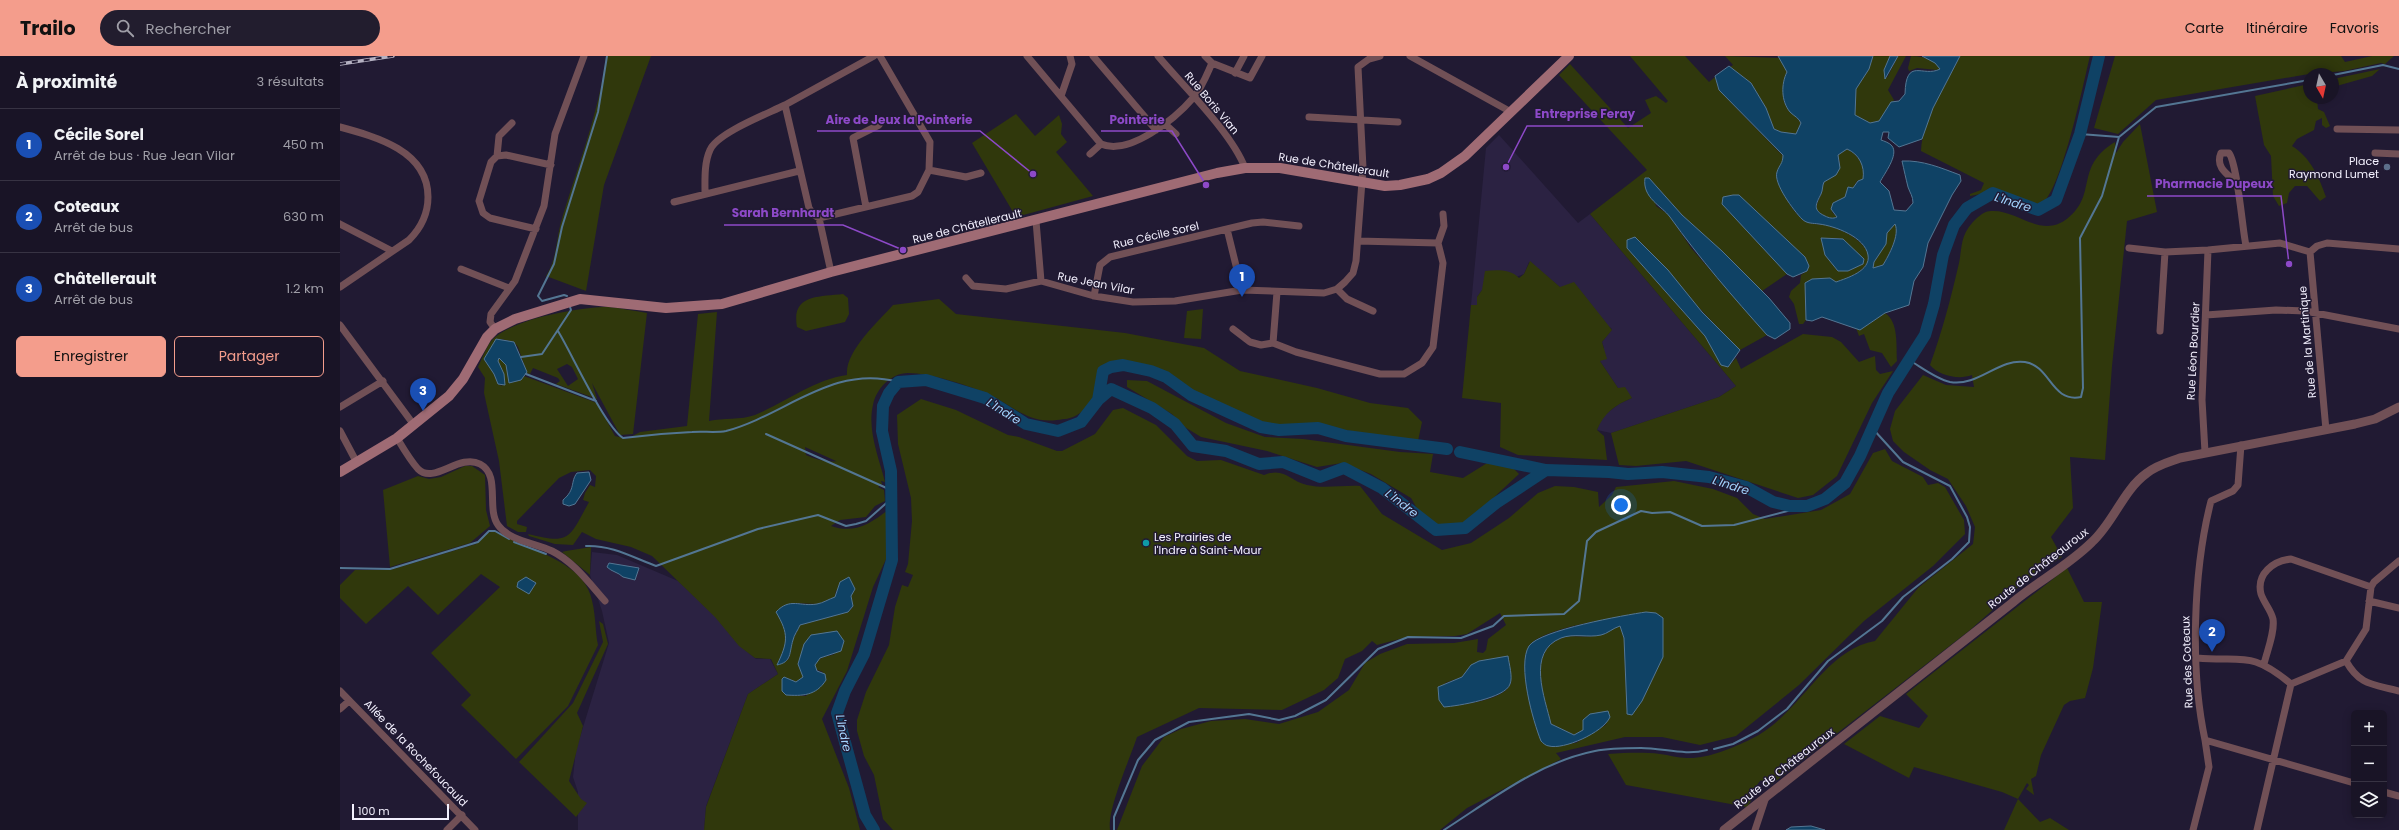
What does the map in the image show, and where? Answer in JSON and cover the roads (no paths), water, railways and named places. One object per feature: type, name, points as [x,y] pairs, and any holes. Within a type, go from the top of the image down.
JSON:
[{"type":"main road","name":"Rue de Châtellerault","points":[[340,472],[397,438],[414,425],[456,388],[481,345],[495,329],[515,319],[573,300],[587,299],[666,308],[706,306],[736,300],[831,272],[1036,221],[1217,173],[1245,168],[1280,168],[1363,183],[1400,185],[1428,179],[1441,173],[1465,156],[1569,56]]},
{"type":"street","points":[[495,329],[490,322],[491,314],[515,281],[544,206],[555,134],[584,56]]},
{"type":"street","points":[[705,193],[706,168],[710,150],[719,138],[784,105],[874,56]]},
{"type":"street","points":[[784,105],[809,208],[814,215],[819,218],[912,196],[918,192],[929,170],[930,142],[880,56]]},
{"type":"street","points":[[1027,56],[1101,144],[1110,148],[1145,139],[1156,130],[1194,98],[1212,63]]},
{"type":"street","points":[[1061,96],[1072,64],[1071,56]]},
{"type":"street","points":[[1093,56],[1156,130]]},
{"type":"street","name":"Rue Boris Vian","points":[[1158,56],[1234,146],[1242,157],[1245,168]]},
{"type":"street","points":[[1205,56],[1212,63],[1250,78],[1262,56]]},
{"type":"street","points":[[1235,73],[1244,56]]},
{"type":"street","points":[[1373,311],[1348,299],[1336,290],[1353,273],[1358,241],[1363,183],[1358,67],[1369,59],[1380,56]]},
{"type":"street","points":[[1410,56],[1511,112]]},
{"type":"street","points":[[1309,117],[1398,122]]},
{"type":"street","points":[[497,156],[499,136],[512,123]]},
{"type":"street","points":[[1164,123],[1176,134]]},
{"type":"street","points":[[866,207],[853,138],[879,125]]},
{"type":"street","points":[[340,127],[399,149],[412,158],[425,175],[428,183],[428,203],[424,219],[418,231],[340,287]]},
{"type":"street","points":[[2337,129],[2399,130]]},
{"type":"street","points":[[1090,154],[1101,144]]},
{"type":"street","points":[[2375,153],[2399,154]]},
{"type":"street","points":[[536,229],[490,218],[483,213],[479,201],[491,162],[497,156],[506,155],[551,165]]},
{"type":"street","points":[[929,170],[966,177],[981,173]]},
{"type":"street","points":[[674,202],[705,193],[799,171]]},
{"type":"street","points":[[2236,182],[2246,246]]},
{"type":"street","points":[[1234,329],[1250,342],[1261,345],[1273,342],[1296,352],[1380,374],[1404,374],[1413,369],[1428,356],[1434,347],[1443,263],[1438,243],[1444,226],[1443,214]]},
{"type":"street","points":[[819,218],[831,272]]},
{"type":"street","name":"Rue Jean Vilar","points":[[1036,221],[1041,281]]},
{"type":"street","name":"Rue Cécile Sorel","points":[[1094,296],[1100,265],[1110,257],[1227,229],[1263,222],[1299,226]]},
{"type":"street","points":[[340,224],[392,251]]},
{"type":"street","points":[[1227,229],[1242,290]]},
{"type":"street","points":[[1358,241],[1438,243]]},
{"type":"street","points":[[2129,248],[2165,252],[2208,250],[2280,243],[2310,252],[2317,246],[2327,243],[2399,249]]},
{"type":"street","name":"Rue Léon Bourdier","points":[[2204,452],[2202,400],[2208,250]]},
{"type":"street","points":[[2160,331],[2165,252]]},
{"type":"street","name":"Rue de la Martinique","points":[[2310,252],[2326,430]]},
{"type":"street","points":[[461,269],[509,288]]},
{"type":"street","name":"Rue Jean Vilar","points":[[966,278],[974,286],[1006,289],[1041,281],[1094,296],[1133,302],[1154,302],[1242,290],[1324,293],[1336,290]]},
{"type":"street","points":[[1273,342],[1277,292]]},
{"type":"street","points":[[2206,315],[2276,310],[2315,313],[2399,329]]},
{"type":"street","points":[[340,325],[414,425]]},
{"type":"street","points":[[340,407],[382,381]]},
{"type":"street","name":"Route de Châteauroux","points":[[1724,830],[2033,585],[2059,569],[2093,542],[2133,485],[2146,473],[2162,464],[2204,452],[2326,430],[2375,419],[2399,407]]},
{"type":"street","points":[[340,431],[357,463]]},
{"type":"street","points":[[397,438],[418,469],[424,473],[439,472],[463,461],[472,460],[482,464],[489,472],[494,514],[497,524],[502,530],[518,539],[552,551],[584,576],[605,601]]},
{"type":"street","name":"Rue des Coteaux","points":[[2193,830],[2209,767],[2200,714],[2197,658],[2196,615],[2202,546],[2211,501],[2234,491],[2238,485],[2241,445]]},
{"type":"street","points":[[2264,664],[2273,626],[2273,618],[2261,594],[2260,585],[2262,577],[2273,565],[2280,560],[2291,559],[2371,587]]},
{"type":"street","points":[[2291,684],[2346,661],[2366,629],[2371,587],[2374,582],[2399,561]]},
{"type":"street","points":[[2370,601],[2399,608]]},
{"type":"street","points":[[2197,658],[2240,657],[2264,664],[2291,684]]},
{"type":"street","points":[[2346,661],[2353,674],[2360,680],[2399,691]]},
{"type":"street","points":[[2257,830],[2291,684]]},
{"type":"street","name":"Allée de la Rochefoucauld","points":[[340,691],[475,830]]},
{"type":"street","points":[[340,709],[349,700]]},
{"type":"street","points":[[2205,740],[2351,782]]},
{"type":"street","points":[[2387,793],[2399,796]]},
{"type":"street","points":[[1755,830],[1766,797]]},
{"type":"street","points":[[447,830],[462,816]]},
{"type":"water","points":[[1778,56],[1873,56],[1869,69],[1856,89],[1855,115],[1870,123],[1879,121],[1891,102],[1899,101],[1905,94],[1908,75],[1916,71],[1934,71],[1940,69],[1935,63],[1922,56],[1960,56],[1933,108],[1922,139],[1899,147],[1888,138],[1889,132],[1883,132],[1881,140],[1892,146],[1894,154],[1880,182],[1889,191],[1894,210],[1906,211],[1913,203],[1902,161],[1925,163],[1939,167],[1960,175],[1961,181],[1952,195],[1928,243],[1923,267],[1914,281],[1909,305],[1885,313],[1860,330],[1822,317],[1812,321],[1806,320],[1805,283],[1812,279],[1830,278],[1836,282],[1857,273],[1862,270],[1868,261],[1866,249],[1855,238],[1841,230],[1826,225],[1808,223],[1798,215],[1785,197],[1778,183],[1777,172],[1783,155],[1719,90],[1715,76],[1729,66],[1751,83],[1766,108],[1774,129],[1781,132],[1796,134],[1801,123],[1798,118],[1787,108],[1783,92],[1787,72]],"holes":[[[1847,149],[1858,157],[1862,165],[1863,179],[1858,181],[1853,188],[1848,187],[1845,197],[1833,203],[1831,209],[1837,217],[1826,217],[1818,211],[1816,206],[1822,192],[1824,182],[1836,175],[1840,168],[1838,155]],[[1895,224],[1895,239],[1888,256],[1883,265],[1873,268],[1874,262],[1886,244],[1887,233]]]},
{"type":"water","points":[[1890,56],[1898,56],[1885,79],[1884,70]]},
{"type":"water","points":[[1645,178],[1649,178],[1682,215],[1722,251],[1769,298],[1790,323],[1790,329],[1775,339],[1767,335],[1717,278],[1667,213],[1649,196],[1645,185]]},
{"type":"water","points":[[1739,195],[1805,257],[1809,266],[1807,271],[1793,277],[1787,274],[1722,204],[1723,197]]},
{"type":"water","points":[[1635,237],[1668,270],[1702,312],[1740,350],[1728,367],[1721,365],[1705,336],[1627,248],[1627,240]]},
{"type":"water","points":[[1821,238],[1843,239],[1864,259],[1863,264],[1848,271],[1838,271],[1825,255]]},
{"type":"water","points":[[496,339],[514,342],[527,372],[521,380],[509,383],[506,365],[499,358],[498,361],[504,374],[505,385],[498,384],[494,374],[484,359]]},
{"type":"water","points":[[589,472],[591,480],[575,504],[569,506],[563,504],[563,500],[570,492],[577,473]]},
{"type":"water","points":[[609,563],[639,568],[635,580],[623,577],[611,570],[607,567]]},
{"type":"water","points":[[526,577],[536,583],[529,594],[517,587],[518,582]]},
{"type":"water","points":[[849,577],[855,589],[851,596],[853,606],[848,612],[800,625],[794,638],[788,659],[782,664],[777,665],[786,638],[783,626],[776,612],[781,607],[786,605],[811,605],[822,603],[835,597],[840,582]]},
{"type":"water","points":[[1646,612],[1656,613],[1663,618],[1663,657],[1642,701],[1632,715],[1627,714],[1624,638],[1620,626],[1596,636],[1561,638],[1550,645],[1544,654],[1541,665],[1542,689],[1551,724],[1574,735],[1583,730],[1583,720],[1590,714],[1608,711],[1610,717],[1599,729],[1573,743],[1555,747],[1548,746],[1541,741],[1525,679],[1526,655],[1529,646],[1536,640],[1565,629],[1620,616]]},
{"type":"water","points":[[837,631],[844,641],[841,651],[820,658],[815,665],[817,671],[825,674],[826,680],[818,689],[808,694],[786,695],[782,691],[782,679],[784,677],[796,682],[803,677],[798,664],[804,644],[811,635]]},
{"type":"water","points":[[1508,656],[1511,681],[1507,689],[1491,697],[1470,703],[1444,707],[1439,700],[1438,687],[1462,677],[1471,665],[1479,661]]},
{"type":"water","points":[[1811,826],[1825,830],[1786,830],[1791,827]]},
{"type":"waterway","points":[[567,296],[564,295],[542,301],[538,296],[554,264],[562,227],[598,112],[607,56]]},
{"type":"waterway","name":"L'Indre","points":[[874,830],[865,815],[837,713],[845,691],[864,654],[892,560],[891,471],[882,431],[883,406],[889,393],[898,382],[926,380],[985,398],[1026,424],[1058,431],[1081,422],[1098,400],[1111,389],[1152,408],[1175,424],[1193,446],[1226,451],[1259,464],[1283,462],[1320,477],[1344,468],[1382,488],[1436,530],[1465,528],[1496,503],[1546,470],[1628,474],[1662,472],[1709,477],[1746,487],[1773,502],[1790,506],[1807,506],[1825,499],[1845,483],[1860,456],[1888,393],[1925,335],[1934,304],[1943,255],[1954,225],[1967,208],[1993,193],[2038,210],[2056,200],[2080,134],[2099,56]]},
{"type":"waterway","points":[[2339,74],[2383,65],[2399,69]]},
{"type":"waterway","points":[[2119,137],[2156,107],[2303,81]]},
{"type":"waterway","points":[[1909,360],[1939,378],[1950,382],[1970,380],[2006,364],[2025,362],[2034,365],[2040,370],[2063,395],[2081,397],[2083,388],[2080,238],[2102,196],[2119,137],[2080,134]]},
{"type":"waterway","points":[[521,357],[542,354],[571,310],[570,307]]},
{"type":"waterway","points":[[558,331],[607,419],[615,431],[623,438],[675,433],[726,431],[748,424],[830,385],[852,380],[874,378],[898,382]]},
{"type":"waterway","points":[[1098,400],[1103,371],[1111,367],[1123,365],[1151,371],[1166,377],[1191,395],[1261,427],[1279,430],[1318,428],[1346,436],[1447,449]]},
{"type":"waterway","points":[[526,374],[596,401]]},
{"type":"waterway","points":[[1714,749],[1733,744],[1758,731],[1787,709],[1828,661],[1882,621],[1903,597],[1952,559],[1969,542],[1970,527],[1967,517],[1950,486],[1903,462],[1873,429]]},
{"type":"waterway","points":[[766,434],[891,490]]},
{"type":"waterway","points":[[1460,452],[1546,470]]},
{"type":"waterway","points":[[586,546],[605,547],[630,555],[656,566],[758,529],[818,515],[846,526],[856,524],[866,521],[891,499]]},
{"type":"waterway","points":[[1114,830],[1114,817],[1138,760],[1155,740],[1189,722],[1249,714],[1279,720],[1295,716],[1326,700],[1378,649],[1408,637],[1461,638],[1493,626],[1504,616],[1564,614],[1579,601],[1587,541],[1596,532],[1641,511],[1652,513],[1670,512],[1702,526],[1734,525],[1807,506]]},
{"type":"waterway","points":[[340,568],[390,569],[478,542],[489,531],[495,531],[509,539]]},
{"type":"waterway","points":[[514,542],[546,554]]},
{"type":"waterway","points":[[1444,830],[1516,783],[1574,756],[1600,750],[1618,748],[1649,748],[1690,752],[1707,750]]},
{"type":"railway","points":[[340,64],[393,56]]},
{"type":"place","name":"Entreprise Feray","points":[[1506,167]]},
{"type":"place","name":"Place Raymond Lumet","points":[[2387,167]]},
{"type":"place","name":"Aire de Jeux la Pointerie","points":[[1033,174]]},
{"type":"place","name":"Pointerie","points":[[1206,185]]},
{"type":"place","name":"Sarah Bernhardt","points":[[903,250]]},
{"type":"place","name":"Pharmacie Dupeux","points":[[2289,264]]},
{"type":"place","name":"Cécile Sorel","points":[[1242,297]]},
{"type":"place","name":"Châtellerault","points":[[423,411]]},
{"type":"place","name":"Les Prairies de l'Indre à Saint-Maur","points":[[1146,543]]},
{"type":"place","name":"Coteaux","points":[[2212,652]]}]
